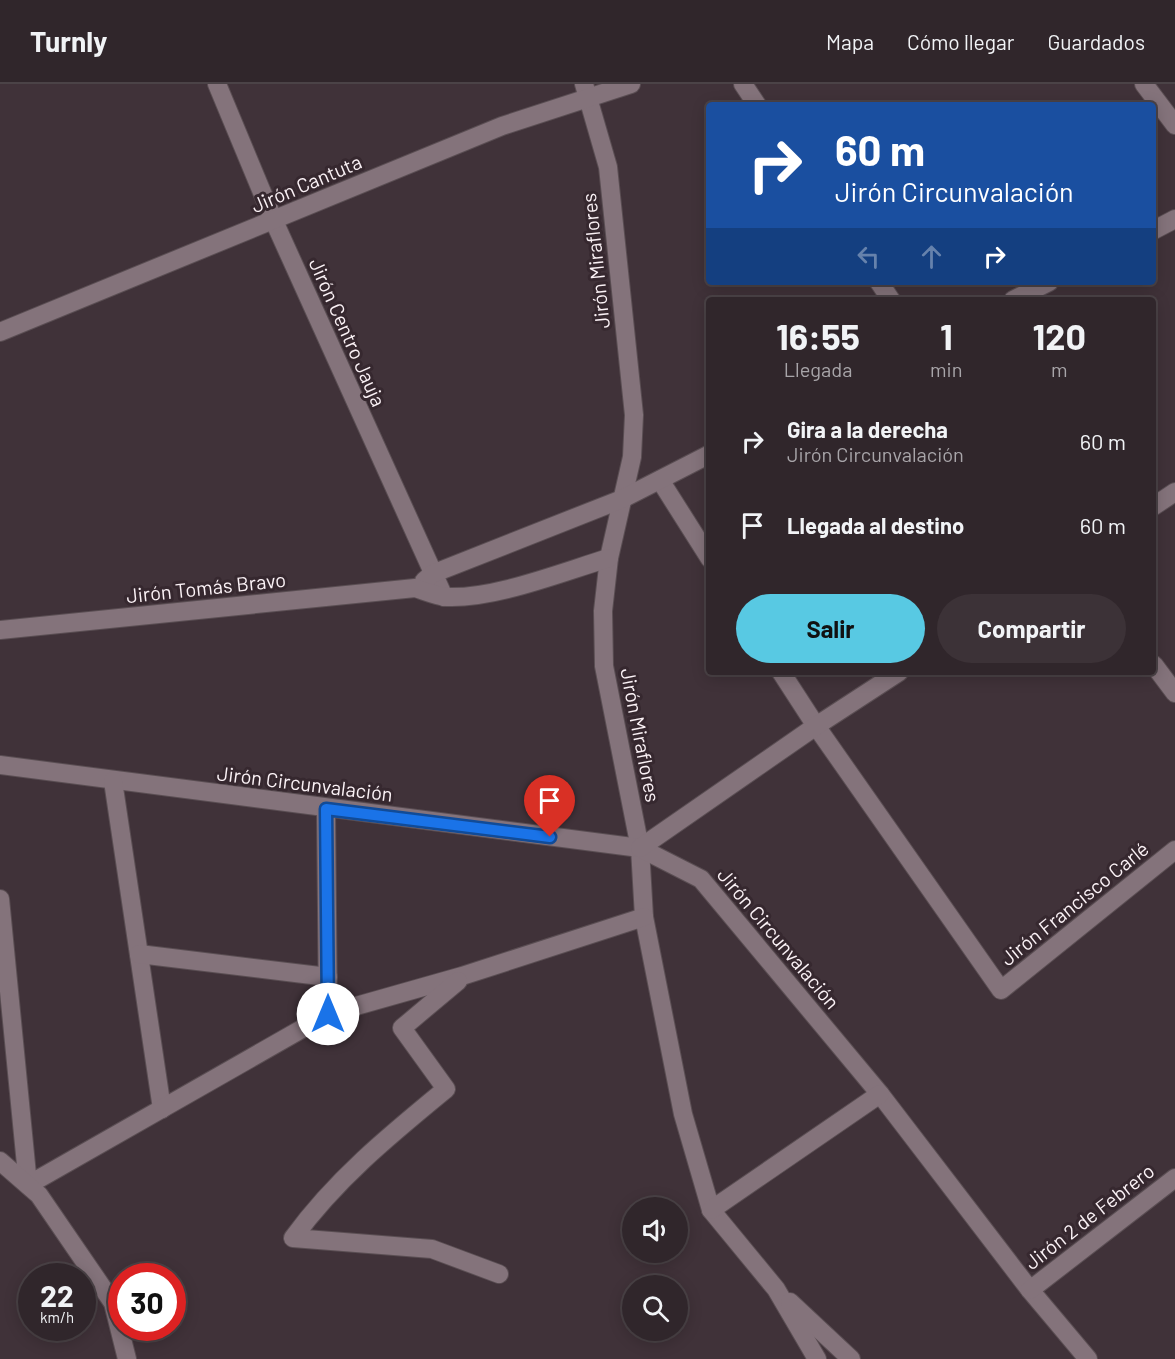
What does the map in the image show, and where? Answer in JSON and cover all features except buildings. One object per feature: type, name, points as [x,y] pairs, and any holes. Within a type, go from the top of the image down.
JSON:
[{"type":"street","name":"Jirón Centro Jauja","points":[[217,84],[274,221],[444,597]]},
{"type":"street","name":"Jirón Cantuta","points":[[0,332],[587,91],[631,84]]},
{"type":"street","points":[[742,84],[755,102]]},
{"type":"street","points":[[1144,84],[1175,125]]},
{"type":"street","name":"Jirón Miraflores","points":[[587,91],[608,167],[634,415],[632,457],[609,558],[603,611],[604,666],[640,848],[644,917],[682,1114],[711,1210],[776,1289],[817,1359]]},
{"type":"street","points":[[1156,229],[1175,219]]},
{"type":"street","points":[[1019,297],[1043,285]]},
{"type":"street","points":[[415,588],[432,574],[622,499],[706,456]]},
{"type":"street","points":[[660,480],[706,553]]},
{"type":"street","points":[[1156,505],[1175,492]]},
{"type":"street","name":"Jirón Tomás Bravo","points":[[0,630],[415,588],[444,597],[490,592],[609,558]]},
{"type":"street","points":[[1156,668],[1175,693]]},
{"type":"street","points":[[784,675],[816,726]]},
{"type":"street","points":[[640,848],[816,726],[894,675]]},
{"type":"street","name":"Jirón Francisco Carlé","points":[[816,726],[1001,990],[1175,850]]},
{"type":"street","name":"Jirón Circunvalación","points":[[0,765],[640,848],[701,879],[880,1094],[1030,1290],[1088,1359]]},
{"type":"street","points":[[113,781],[162,1108]]},
{"type":"street","points":[[326,809],[328,1014]]},
{"type":"street","points":[[0,899],[28,1185]]},
{"type":"street","points":[[28,1185],[328,1014],[462,976],[644,917]]},
{"type":"street","points":[[139,954],[328,977]]},
{"type":"street","points":[[462,976],[402,1028],[446,1089],[360,1160],[317,1204],[293,1238],[432,1249],[500,1274]]},
{"type":"street","points":[[711,1210],[880,1094]]},
{"type":"street","points":[[0,1161],[39,1195],[113,1303],[127,1359]]},
{"type":"street","name":"Jirón 2 de Febrero","points":[[1030,1290],[1175,1178]]},
{"type":"street","points":[[776,1289],[851,1359]]},
{"type":"route","points":[[328,1014],[326,809],[550,837]]}]
